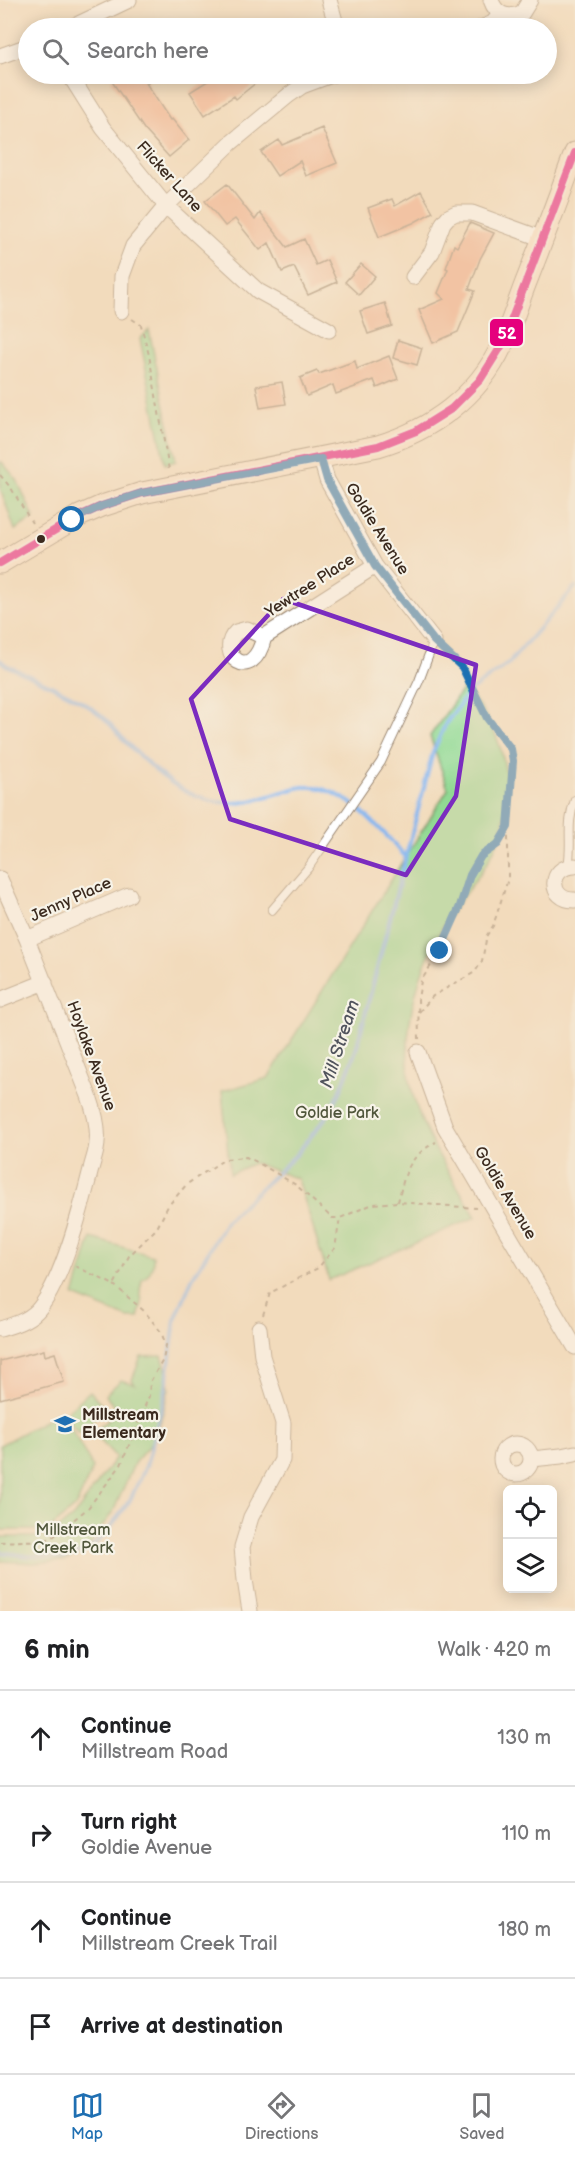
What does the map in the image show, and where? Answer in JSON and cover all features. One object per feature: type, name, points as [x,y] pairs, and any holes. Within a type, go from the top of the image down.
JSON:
[{"type":"main road","points":[[0,563],[102,506],[142,493],[321,459],[401,439],[433,422],[465,397],[479,381],[501,346],[575,153]]},
{"type":"street","points":[[91,18],[129,0]]},
{"type":"street","points":[[329,0],[335,18]]},
{"type":"street","points":[[491,0],[494,9],[500,14],[515,16],[522,13],[530,0]]},
{"type":"street","points":[[496,18],[500,14]]},
{"type":"street","points":[[0,56],[18,50]]},
{"type":"street","name":"Flicker Lane","points":[[75,84],[103,128],[166,206],[258,291],[329,330]]},
{"type":"street","points":[[121,311],[122,276],[133,246],[166,206],[239,136],[289,95],[307,84]]},
{"type":"street","points":[[413,277],[432,252],[443,224],[448,217],[456,213],[472,213],[543,239]]},
{"type":"street","name":"Goldie Avenue","points":[[321,459],[327,480],[375,566],[434,641]]},
{"type":"street","name":"Yewtree Place","points":[[264,636],[375,566]]},
{"type":"street","points":[[572,866],[561,870],[556,877],[555,885],[558,893],[564,899],[575,900]]},
{"type":"street","name":"Hoylake Avenue","points":[[0,879],[45,982],[89,1096],[95,1114],[98,1141],[64,1260],[50,1293],[37,1311],[26,1320],[0,1329]]},
{"type":"street","name":"Jenny Place","points":[[27,939],[129,895]]},
{"type":"street","points":[[0,1000],[45,982]]},
{"type":"street","name":"Goldie Avenue","points":[[418,1052],[449,1135],[575,1347]]},
{"type":"street","points":[[250,1611],[242,1547],[251,1517],[282,1460],[283,1423],[262,1356],[259,1328]]},
{"type":"street","points":[[532,1459],[575,1453]]},
{"type":"lane","points":[[272,910],[308,868],[381,762],[419,681],[434,641]]},
{"type":"lane","points":[[572,866],[568,826],[575,800]]},
{"type":"path","points":[[121,311],[141,325],[156,389],[172,488]]},
{"type":"path","points":[[0,475],[11,488],[41,539]]},
{"type":"path","points":[[419,1012],[433,996],[475,972],[482,961],[487,935],[493,926],[508,879],[508,827],[513,761],[511,749],[487,718],[462,667],[434,641]]},
{"type":"path","points":[[418,1052],[418,999],[421,981],[440,951],[460,906],[470,875],[481,856],[498,844],[508,827]]},
{"type":"path","points":[[398,1202],[405,1170],[416,1155],[449,1135]]},
{"type":"path","points":[[114,1285],[129,1256],[157,1227],[168,1206],[187,1184],[225,1159],[246,1157],[257,1161],[296,1185],[332,1218],[340,1218],[373,1204],[398,1202],[479,1209],[490,1203]]},
{"type":"path","points":[[259,1328],[270,1293],[318,1268],[335,1248],[340,1218]]},
{"type":"path","points":[[0,1542],[46,1540],[53,1537],[88,1508],[121,1465],[149,1396],[150,1382],[163,1360],[166,1345],[161,1332],[144,1311],[114,1285],[73,1264]]},
{"type":"highlighted area","points":[[283,599],[476,665],[456,796],[406,875],[230,819],[191,699]]},
{"type":"green space","points":[[149,330],[176,461],[165,464],[140,339]]},
{"type":"green space","points":[[0,462],[17,480],[34,518],[15,530],[0,488]]},
{"type":"green space","name":"Goldie Park","points":[[464,687],[492,726],[500,748],[507,794],[505,817],[498,840],[487,863],[446,921],[426,962],[411,1013],[408,1065],[416,1106],[424,1126],[443,1163],[476,1217],[329,1280],[298,1179],[254,1163],[230,1174],[222,1091],[268,1078],[448,789],[430,736]]},
{"type":"green space","points":[[91,1238],[153,1256],[151,1270],[142,1280],[140,1290],[142,1302],[138,1318],[128,1318],[74,1296]]},
{"type":"green space","name":"Millstream Creek Park","points":[[162,1356],[169,1388],[153,1441],[135,1462],[114,1510],[84,1553],[64,1561],[34,1563],[0,1561],[0,1537],[48,1537],[74,1516],[116,1457],[93,1433],[118,1411],[105,1395],[121,1380],[135,1384],[132,1380],[141,1357]]},
{"type":"green space","points":[[90,1391],[106,1409],[79,1433],[64,1416],[93,1468],[76,1506],[48,1530],[0,1530],[0,1445],[61,1412],[63,1415]]},
{"type":"building","points":[[114,84],[147,84],[170,120],[172,119],[189,140],[169,157],[144,129]]},
{"type":"building","points":[[203,84],[255,84],[236,99],[234,96],[205,115],[190,92]]},
{"type":"building","points":[[322,128],[337,163],[306,176],[300,161],[277,176],[261,152],[279,140],[282,145]]},
{"type":"building","points":[[227,184],[255,220],[260,213],[287,247],[304,239],[316,265],[327,260],[337,282],[308,295],[294,267],[282,272],[269,243],[260,250],[235,219],[225,226],[205,201]]},
{"type":"building","points":[[421,191],[433,212],[379,237],[368,208],[392,199],[395,206]]},
{"type":"building","points":[[470,223],[494,233],[480,259],[469,289],[475,291],[458,332],[433,343],[419,310],[444,299],[438,293],[448,269],[446,268],[454,245],[457,247]]},
{"type":"building","points":[[361,264],[375,276],[359,295],[345,282]]},
{"type":"building","points":[[385,303],[392,326],[368,334],[360,311]]},
{"type":"building","points":[[398,340],[422,348],[417,365],[393,358]]},
{"type":"building","points":[[389,356],[398,379],[377,388],[374,380],[336,394],[333,385],[307,396],[300,378],[355,361],[357,369]]},
{"type":"building","points":[[282,382],[286,404],[260,408],[256,386]]},
{"type":"building","points":[[44,1350],[45,1356],[55,1353],[64,1382],[0,1399],[0,1361]]},
{"type":"waterway","name":"Mill Stream","points":[[0,1552],[63,1558],[89,1550],[108,1531],[130,1500],[146,1466],[165,1395],[175,1320],[192,1279],[227,1220],[296,1155],[327,1116],[340,1092],[356,1050],[433,752],[446,723],[470,691],[509,663],[575,587]]},
{"type":"waterway","points":[[0,660],[91,708],[105,719],[152,768],[173,784],[196,796],[232,803],[254,800],[297,788],[312,787],[328,790],[343,798],[370,819],[404,855]]},
{"type":"transit line","name":"52","points":[[0,563],[77,517],[102,506],[142,493],[378,446],[416,431],[451,409],[480,380],[502,345],[575,153]]},
{"type":"place","name":"Millstream Elementary","points":[[65,1424]]},
{"type":"route","points":[[72,520],[102,506],[142,493],[321,459],[327,480],[375,566],[434,641],[462,667],[473,685],[487,718],[511,749],[513,761],[508,827],[498,844],[481,856],[470,875],[460,906],[440,951]]}]
